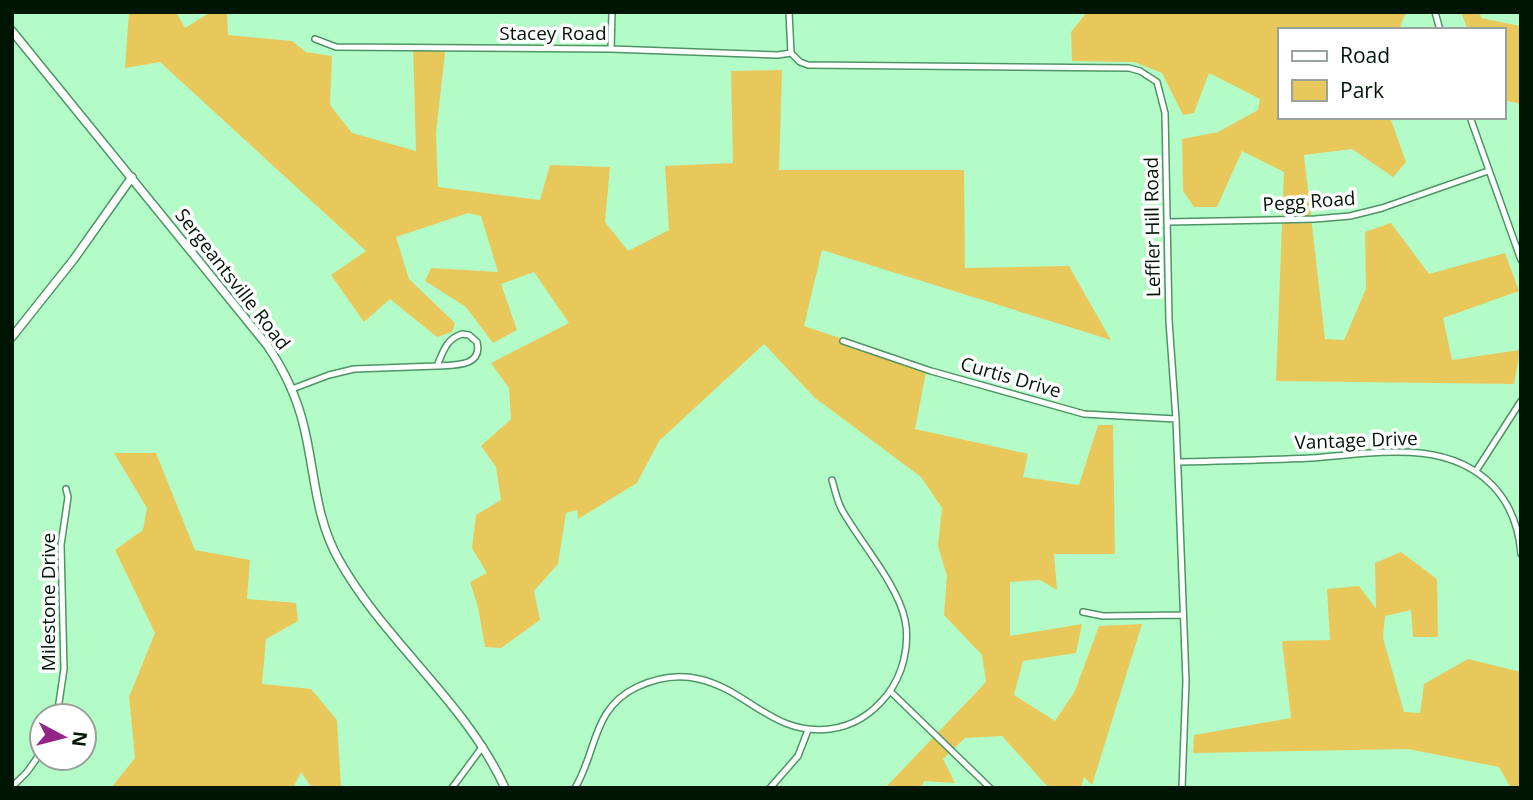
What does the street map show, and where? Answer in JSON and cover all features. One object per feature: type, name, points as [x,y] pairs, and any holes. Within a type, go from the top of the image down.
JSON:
[{"type":"main road","name":"Sergeantsville Road","points":[[12,31],[256,329],[277,360],[292,389],[305,428],[320,512],[339,559],[370,605],[483,746],[505,788]]},
{"type":"main road","points":[[12,337],[74,259],[132,177]]},
{"type":"street","points":[[611,49],[612,12]]},
{"type":"street","points":[[789,12],[791,53]]},
{"type":"street","name":"Stacey Road","points":[[315,39],[336,47],[791,53]]},
{"type":"street","name":"Leffler Hill Road","points":[[791,53],[800,62],[818,66],[1129,68],[1140,71],[1157,82],[1164,102],[1170,338],[1178,463],[1186,698],[1182,788]]},
{"type":"street","points":[[1471,119],[1521,260]]},
{"type":"street","name":"Pegg Road","points":[[1168,222],[1350,216],[1382,208],[1488,171]]},
{"type":"street","points":[[292,389],[354,369],[437,366],[471,362],[478,354],[477,342],[468,335],[453,337],[437,366]]},
{"type":"street","name":"Curtis Drive","points":[[843,341],[931,371],[1084,414],[1176,418]]},
{"type":"street","points":[[1476,471],[1521,401]]},
{"type":"street","name":"Vantage Drive","points":[[1178,463],[1418,453],[1451,458],[1476,471],[1509,507],[1517,528],[1521,554]]},
{"type":"street","points":[[575,788],[582,775],[594,734],[608,711],[634,688],[655,680],[678,677],[705,681],[723,688],[772,719],[808,730],[839,728],[857,721],[873,710],[890,691],[904,661],[907,640],[905,620],[898,598],[840,508],[832,480]]},
{"type":"street","name":"Milestone Drive","points":[[59,702],[64,669],[61,556],[68,497],[66,489]]},
{"type":"street","points":[[1083,612],[1104,616],[1183,615]]},
{"type":"street","points":[[890,691],[989,788]]},
{"type":"street","points":[[770,788],[799,756],[808,730]]},
{"type":"street","points":[[452,788],[483,746]]},
{"type":"street","points":[[12,787],[28,771]]},
{"type":"green space","points":[[129,12],[176,12],[185,28],[211,12],[227,12],[228,35],[292,41],[306,52],[332,56],[330,105],[352,133],[416,151],[413,44],[446,45],[436,133],[438,187],[540,200],[550,165],[610,167],[605,222],[628,251],[669,230],[665,166],[733,163],[731,71],[782,70],[779,170],[964,170],[965,268],[1069,266],[1111,340],[822,250],[804,326],[927,367],[915,429],[1028,454],[1023,477],[1079,485],[1098,425],[1113,425],[1115,554],[1054,554],[1057,590],[1040,580],[1010,582],[1010,636],[1082,624],[1076,653],[1023,661],[1014,695],[1055,721],[1075,691],[1099,626],[1142,624],[1092,785],[1084,777],[1081,788],[1049,788],[1002,736],[965,738],[943,759],[955,783],[924,781],[921,788],[885,788],[986,682],[982,655],[944,615],[947,576],[938,546],[942,508],[921,477],[815,398],[764,344],[659,441],[637,483],[578,519],[577,510],[566,513],[558,564],[534,591],[540,620],[501,648],[485,647],[478,607],[470,582],[487,573],[472,548],[476,515],[501,500],[496,467],[481,446],[511,419],[509,388],[491,363],[569,323],[534,272],[501,284],[517,330],[493,343],[466,307],[425,281],[431,268],[498,272],[481,216],[468,213],[396,237],[409,279],[455,323],[452,332],[437,337],[390,299],[364,322],[331,275],[366,251],[160,62],[125,68]]},
{"type":"green space","points":[[1087,12],[1406,12],[1400,28],[1278,28],[1278,119],[1391,119],[1406,162],[1393,177],[1352,149],[1304,155],[1325,339],[1344,340],[1366,289],[1365,232],[1391,223],[1429,274],[1505,253],[1519,291],[1443,318],[1452,360],[1520,350],[1514,384],[1276,381],[1284,172],[1242,151],[1217,207],[1194,207],[1183,191],[1182,139],[1218,132],[1258,110],[1260,99],[1209,73],[1194,113],[1183,115],[1162,73],[1134,62],[1072,61],[1071,32]]},
{"type":"green space","points":[[1461,12],[1480,12],[1481,18],[1520,26],[1521,19],[1521,104],[1505,100],[1505,28],[1467,28]]},
{"type":"green space","points":[[114,453],[156,453],[195,550],[250,560],[247,599],[296,603],[298,621],[266,639],[262,684],[311,689],[337,720],[341,788],[312,788],[301,772],[293,788],[111,788],[135,758],[129,697],[155,633],[115,550],[143,530],[147,508]]},
{"type":"green space","points":[[1401,552],[1437,579],[1438,637],[1413,637],[1411,610],[1385,616],[1383,638],[1404,712],[1420,713],[1424,684],[1468,659],[1521,672],[1521,788],[1511,788],[1499,767],[1408,749],[1193,753],[1194,735],[1291,718],[1282,641],[1330,640],[1327,589],[1359,586],[1376,609],[1375,563]]}]
